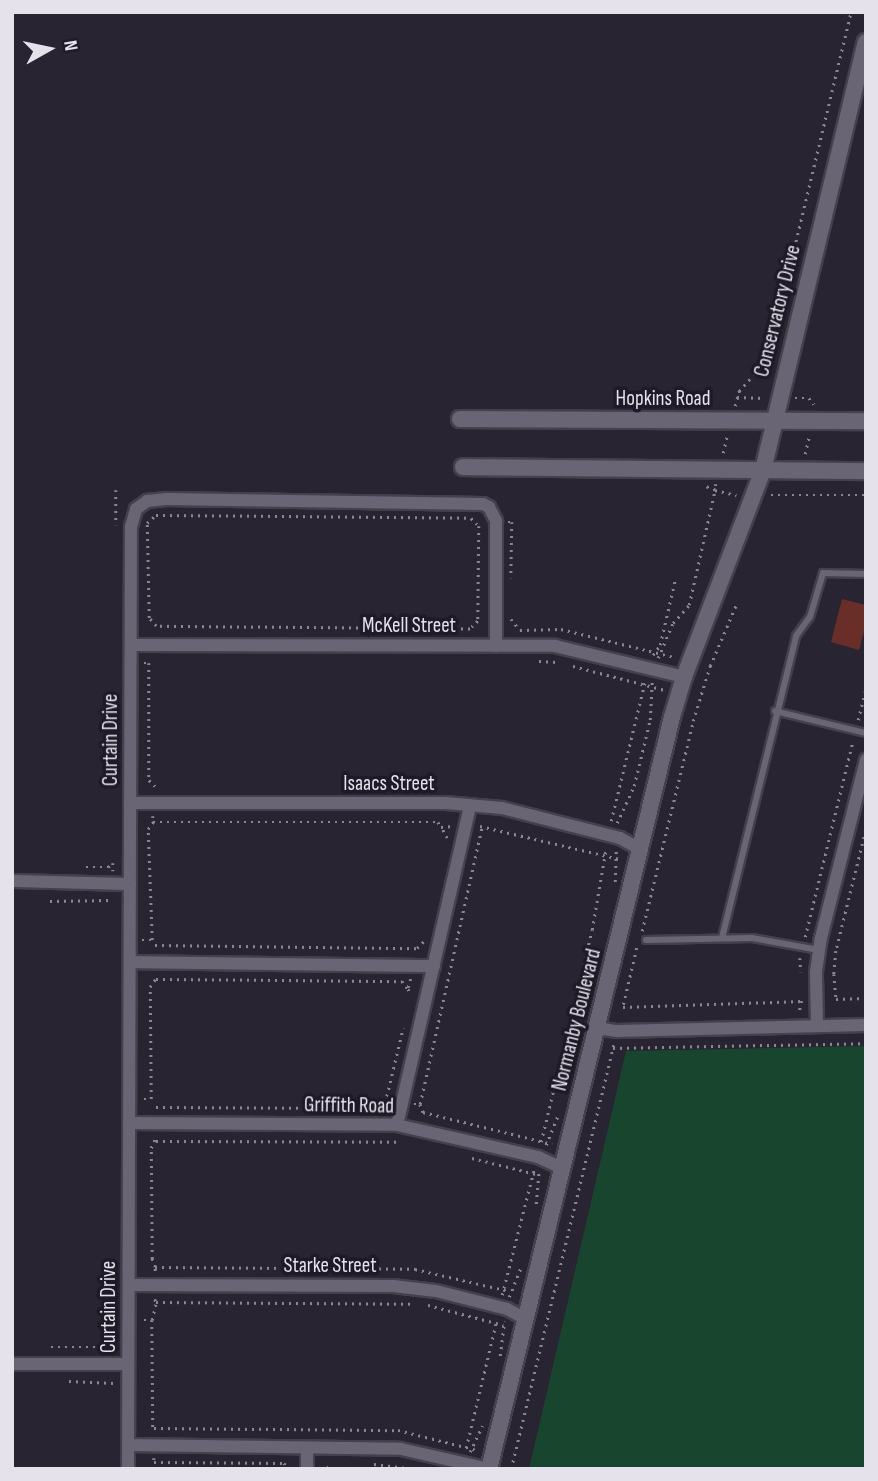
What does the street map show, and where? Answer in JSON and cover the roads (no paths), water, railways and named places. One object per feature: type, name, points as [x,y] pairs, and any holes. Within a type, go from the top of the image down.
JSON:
[{"type":"street","name":"Conservatory Drive","points":[[721,587],[763,470],[866,42]]},
{"type":"street","name":"Hopkins Road","points":[[460,419],[866,421]]},
{"type":"street","points":[[463,467],[866,471]]},
{"type":"street","name":"Curtain Drive","points":[[128,1469],[131,527],[140,504],[166,499],[466,502],[489,508],[496,521],[496,646]]},
{"type":"street","name":"Normanby Boulevard","points":[[489,1469],[684,677],[721,587]]},
{"type":"street","name":"McKell Street","points":[[131,645],[555,646],[684,677]]},
{"type":"street","points":[[817,1026],[819,950],[866,760]]},
{"type":"street","name":"Isaacs Street","points":[[130,803],[446,803],[502,808],[620,838],[640,849]]},
{"type":"street","points":[[397,1125],[470,806]]},
{"type":"street","points":[[12,881],[130,884]]},
{"type":"street","points":[[130,962],[434,966]]},
{"type":"street","points":[[597,1028],[617,1031],[866,1025]]},
{"type":"street","name":"Griffith Road","points":[[129,1123],[397,1125],[541,1158],[562,1168]]},
{"type":"street","name":"Starke Street","points":[[128,1285],[393,1286],[436,1291],[507,1309],[526,1319]]},
{"type":"street","points":[[12,1364],[128,1364]]},
{"type":"street","points":[[128,1446],[401,1449],[489,1469]]},
{"type":"street","points":[[307,1448],[307,1469]]},
{"type":"lane","points":[[722,938],[775,711],[796,636],[810,617],[823,573],[866,574]]},
{"type":"lane","points":[[775,711],[866,733]]},
{"type":"lane","points":[[646,940],[752,938],[819,950]]}]
